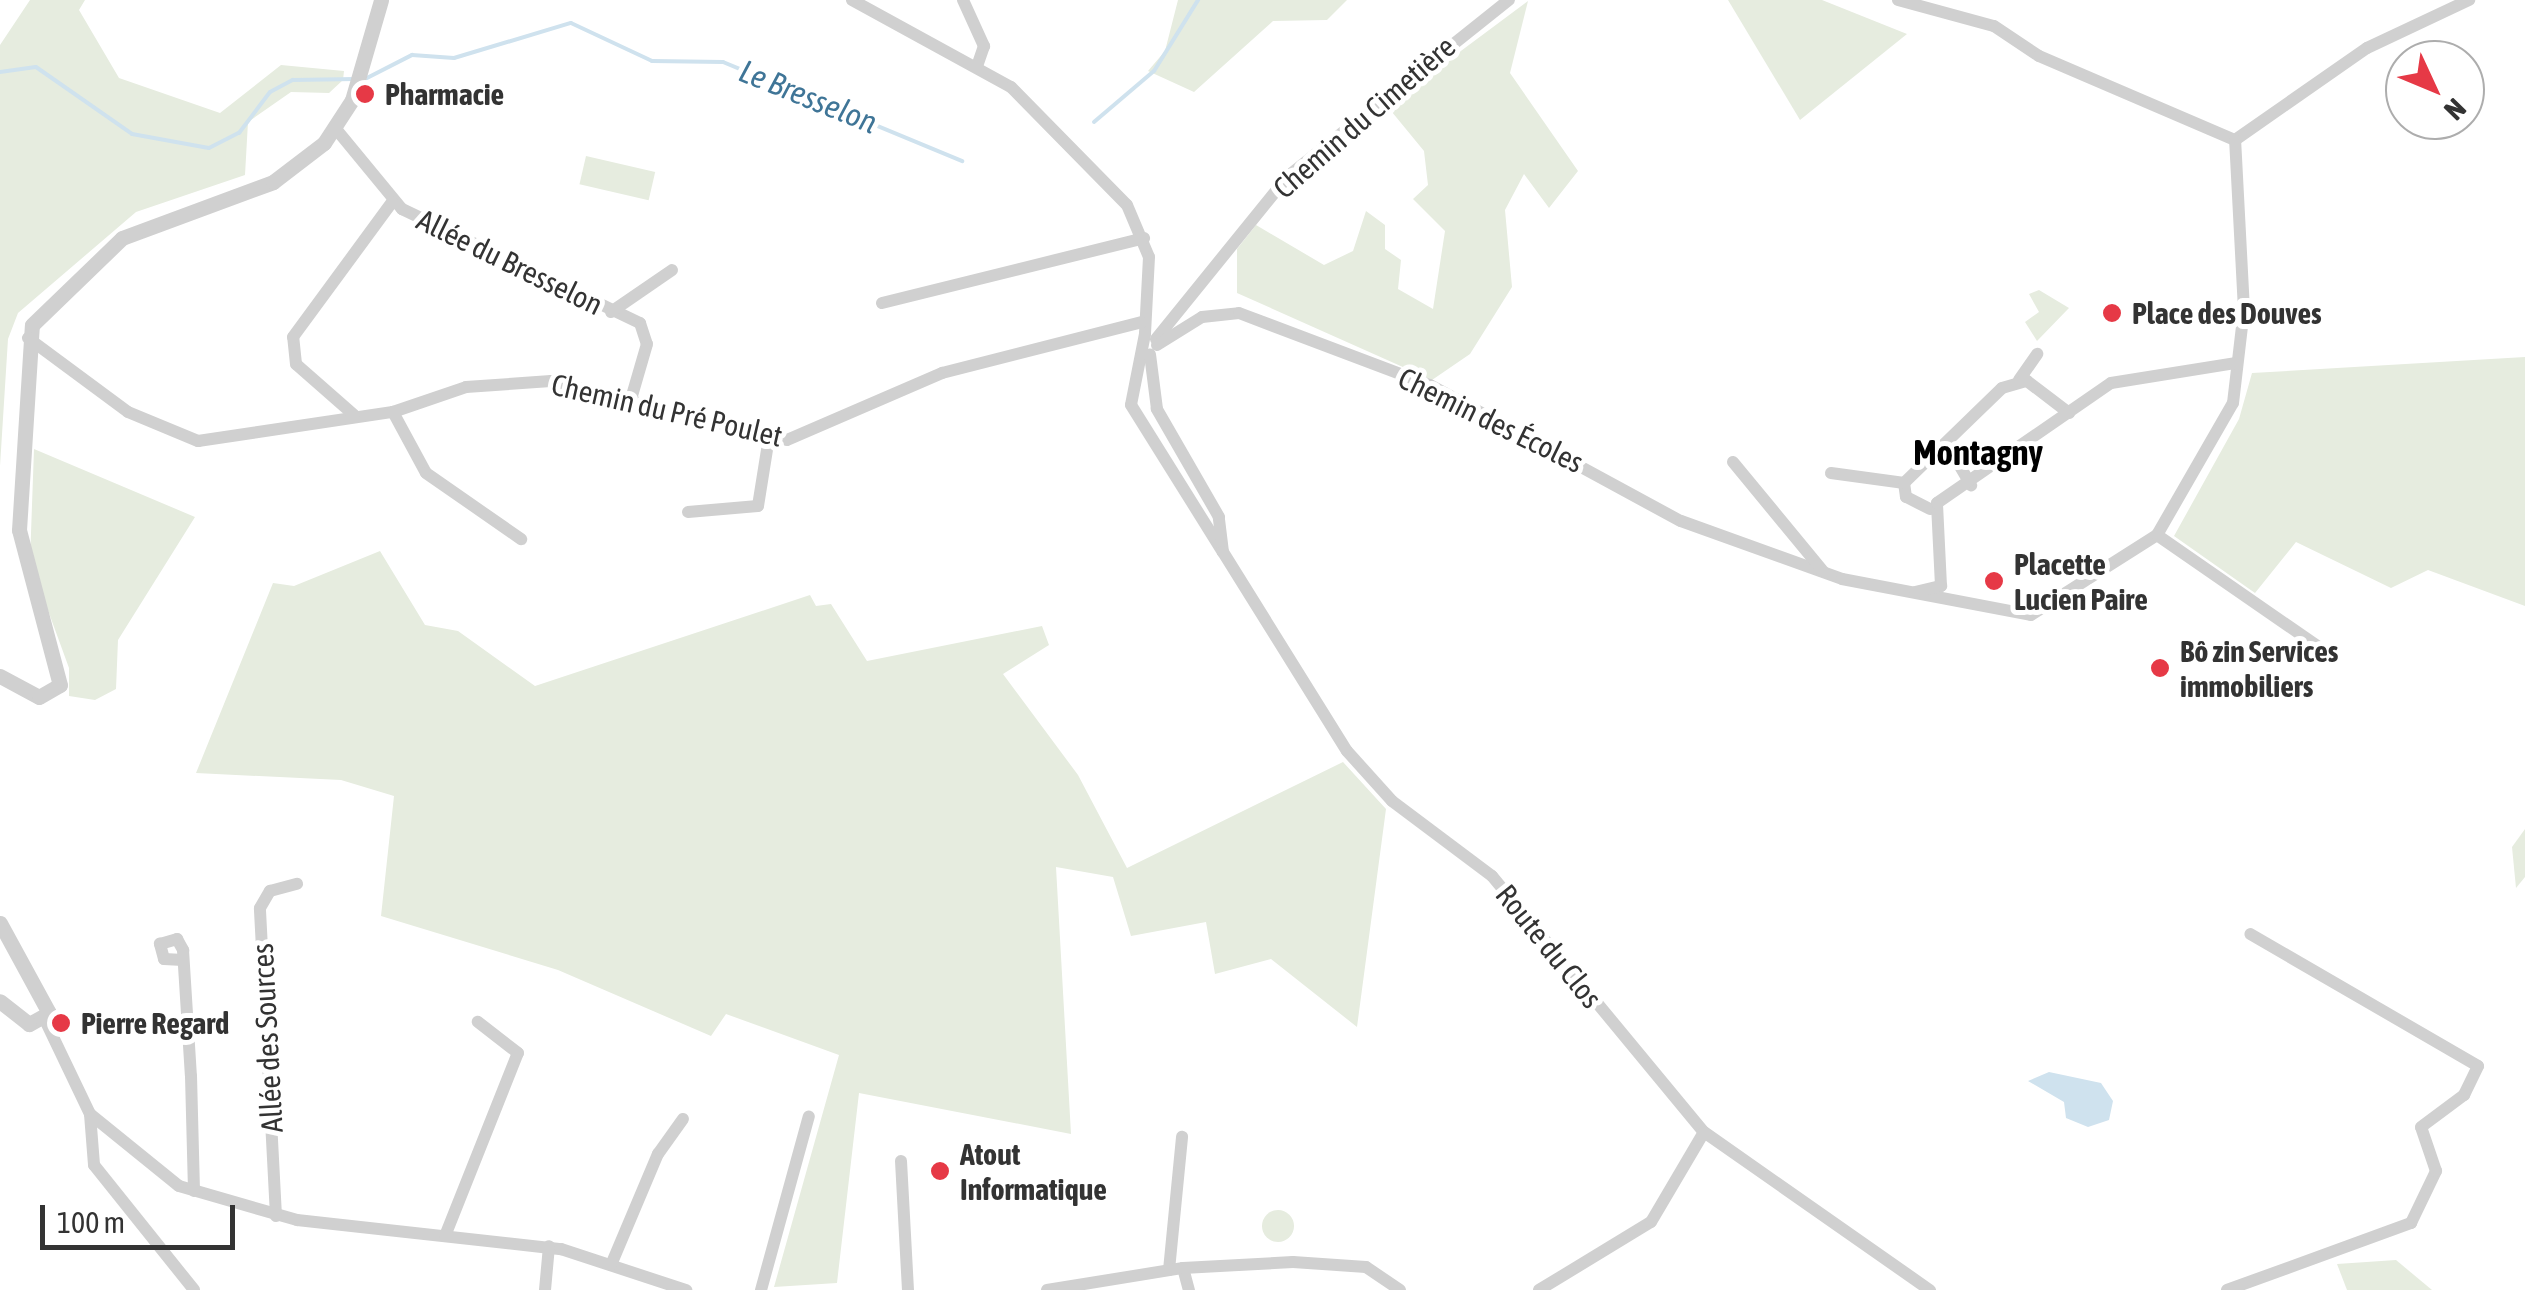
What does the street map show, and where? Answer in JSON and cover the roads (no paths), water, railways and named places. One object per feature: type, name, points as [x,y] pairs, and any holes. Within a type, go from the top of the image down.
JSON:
[{"type":"street","points":[[0,676],[39,698],[60,685],[19,530],[28,338],[58,293],[122,238],[273,182],[336,129],[356,90],[381,0]]},
{"type":"street","points":[[852,0],[1011,87],[1127,205],[1144,238],[1151,274],[1148,341]]},
{"type":"street","points":[[963,0],[984,46],[977,66]]},
{"type":"street","name":"Chemin du Cimetière","points":[[1148,341],[1287,177],[1509,0]]},
{"type":"street","points":[[1898,0],[1994,26],[2039,56],[2235,140]]},
{"type":"street","points":[[2235,140],[2367,48],[2468,0]]},
{"type":"street","name":"Allée du Bresselon","points":[[336,129],[392,202],[611,312],[647,335],[631,399]]},
{"type":"street","points":[[2235,140],[2244,310],[2233,403],[2157,534],[2332,656]]},
{"type":"street","points":[[354,416],[296,364],[291,347],[392,202]]},
{"type":"street","points":[[882,303],[1144,238]]},
{"type":"street","points":[[611,312],[672,270]]},
{"type":"street","name":"Chemin des Écoles","points":[[1148,341],[1202,317],[1239,313],[1430,384],[1681,520],[1823,571],[1979,606],[2032,615],[2157,534]]},
{"type":"street","name":"Chemin du Pré Poulet","points":[[28,338],[128,412],[198,442],[392,412],[510,381],[631,399],[769,437],[803,439],[942,373],[1148,341]]},
{"type":"street","name":"Route du Clos","points":[[1148,341],[1129,386],[1138,422],[1346,751],[1392,802],[1505,890],[1704,1132],[1930,1290]]},
{"type":"street","name":"Route du Clos","points":[[1148,341],[1156,409],[1218,517],[1223,552]]},
{"type":"street","points":[[1904,483],[2019,380],[2037,354]]},
{"type":"street","points":[[1930,509],[1972,485],[2074,409],[2144,374],[2236,363]]},
{"type":"street","points":[[2019,380],[2074,409]]},
{"type":"street","points":[[392,412],[426,473],[522,539]]},
{"type":"street","points":[[688,512],[758,506],[769,437]]},
{"type":"street","points":[[1947,444],[1972,485]]},
{"type":"street","points":[[1733,462],[1823,571]]},
{"type":"street","points":[[1831,473],[1904,483]]},
{"type":"street","points":[[1904,483],[1906,497],[1930,509]]},
{"type":"street","points":[[1930,509],[1940,586]]},
{"type":"street","points":[[1912,593],[1940,586],[1979,606]]},
{"type":"street","name":"Allée des Sources","points":[[276,1216],[260,908],[270,890],[297,884]]},
{"type":"street","points":[[0,924],[46,1000],[45,1020],[90,1114],[94,1165],[194,1290]]},
{"type":"street","points":[[2227,1290],[2411,1223],[2436,1171],[2421,1127],[2464,1095],[2478,1066],[2250,934]]},
{"type":"street","points":[[183,960],[194,1192]]},
{"type":"street","points":[[0,1001],[20,1021],[45,1020]]},
{"type":"street","points":[[445,1236],[518,1053],[478,1022]]},
{"type":"street","points":[[90,1114],[160,1176],[194,1192],[276,1216],[549,1246],[686,1290]]},
{"type":"street","points":[[761,1290],[809,1116]]},
{"type":"street","points":[[611,1266],[658,1154],[684,1120]]},
{"type":"street","points":[[1539,1290],[1651,1222],[1704,1132]]},
{"type":"street","points":[[1182,1137],[1176,1269],[1189,1290]]},
{"type":"street","points":[[902,1161],[908,1290]]},
{"type":"street","points":[[545,1290],[549,1246]]},
{"type":"street","points":[[1048,1290],[1176,1269],[1350,1264],[1400,1290]]},
{"type":"water","points":[[2049,1072],[2101,1083],[2113,1101],[2109,1120],[2088,1127],[2066,1118],[2064,1102],[2028,1081]]},
{"type":"waterway","name":"Le Bresselon","points":[[1094,122],[1154,71],[1198,0]]},
{"type":"waterway","name":"Le Bresselon","points":[[365,79],[412,55],[454,58],[571,23],[652,61],[723,62],[962,161]]},
{"type":"waterway","name":"Le Bresselon","points":[[0,72],[36,67],[132,134],[209,148],[239,133],[270,92],[293,80],[355,79]]},
{"type":"place","name":"Pharmacie","points":[[365,94]]},
{"type":"place","name":"Place des Douves","points":[[2112,313]]},
{"type":"place","name":"Placette Lucien Paire","points":[[1994,581]]},
{"type":"place","name":"Bô zin Services immobiliers","points":[[2160,668]]},
{"type":"place","name":"Pierre Regard","points":[[61,1023]]},
{"type":"place","name":"Atout Informatique","points":[[940,1171]]},
{"type":"district","name":"Montagny","points":[[1978,452]]}]
